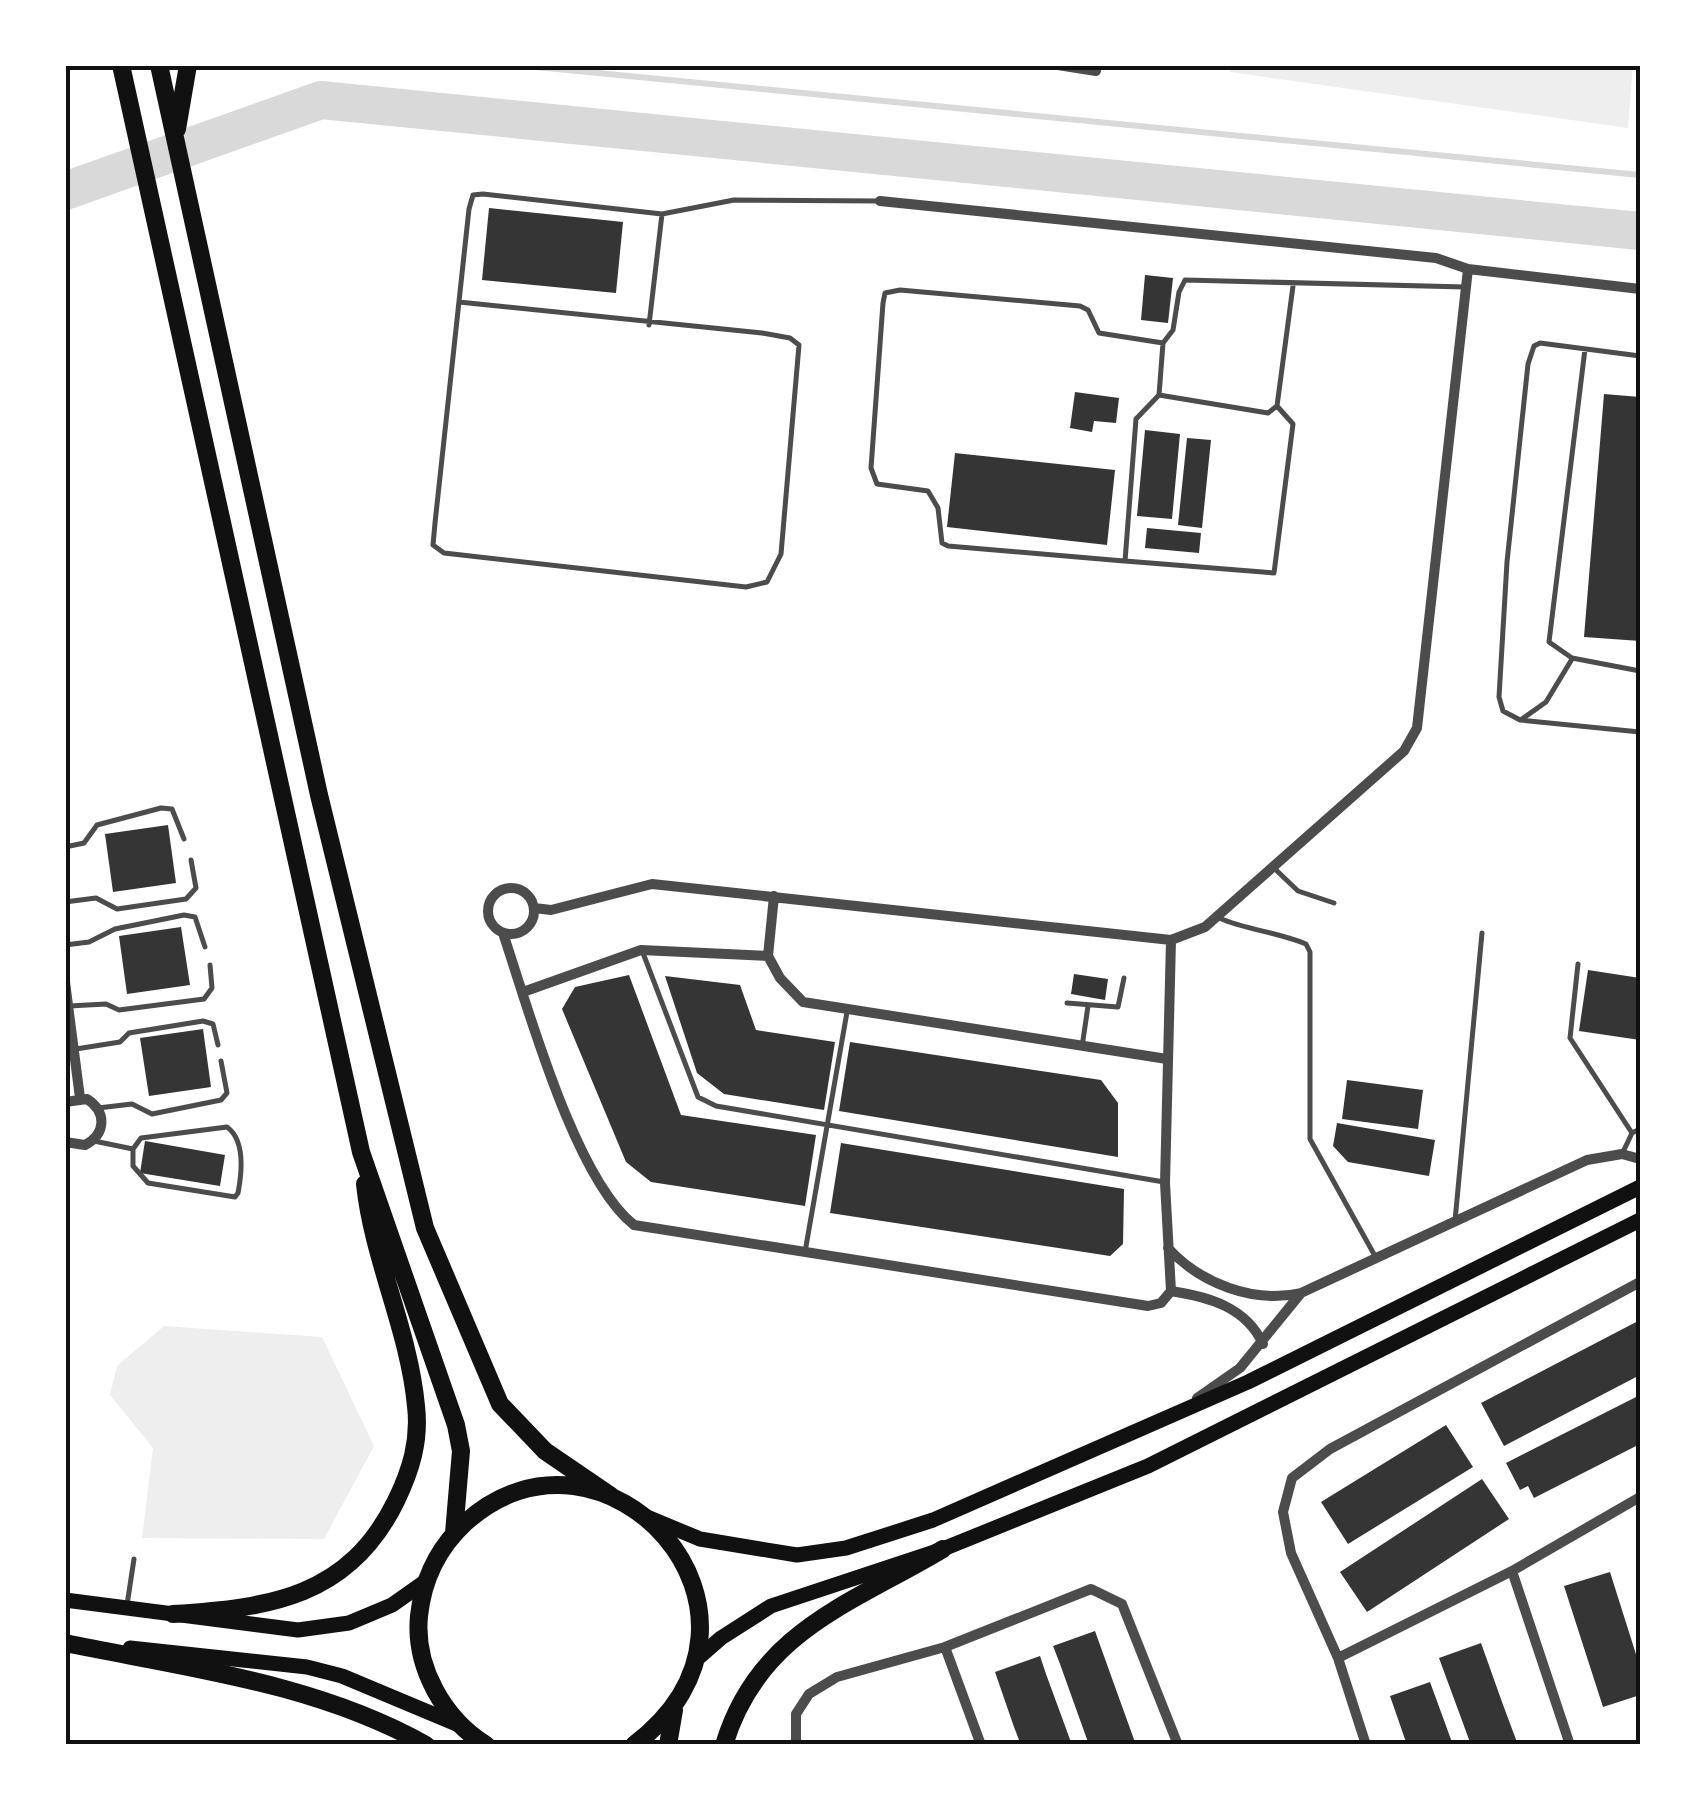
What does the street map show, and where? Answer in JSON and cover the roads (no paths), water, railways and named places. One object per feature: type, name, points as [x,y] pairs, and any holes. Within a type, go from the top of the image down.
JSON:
[{"type":"main road","points":[[121,65],[362,1152],[456,1425],[461,1470],[454,1533]]},
{"type":"main road","points":[[159,65],[319,795],[425,1228],[500,1404],[545,1451],[647,1517],[700,1539],[739,1548],[820,1554],[932,1520],[1086,1456],[1177,1410],[1264,1374],[1640,1187]]},
{"type":"main road","points":[[176,139],[188,65]]},
{"type":"main road","points":[[173,1614],[250,1609],[286,1599],[333,1576],[350,1565],[375,1536],[409,1474],[418,1439],[416,1405],[370,1233],[362,1152]]},
{"type":"main road","points":[[698,1658],[771,1606],[943,1549],[1148,1466],[1640,1220]]},
{"type":"main road","points":[[486,1745],[459,1724],[436,1693],[422,1657],[418,1619],[426,1581],[454,1533],[490,1505],[532,1489],[562,1486],[611,1496]]},
{"type":"main road","points":[[647,1517],[682,1558],[695,1588],[700,1622],[698,1658],[676,1705],[668,1745]]},
{"type":"main road","points":[[724,1745],[746,1696],[797,1636],[842,1602],[889,1582],[943,1549]]},
{"type":"main road","points":[[65,1600],[298,1630],[326,1628],[392,1605],[426,1581]]},
{"type":"main road","points":[[65,1642],[307,1667],[342,1676],[459,1724]]},
{"type":"main road","points":[[65,1642],[300,1692],[384,1722],[426,1745]]},
{"type":"main road","points":[[634,1745],[676,1705]]},
{"type":"street","points":[[1058,65],[1096,71]]},
{"type":"street","points":[[880,201],[1417,256],[1468,268],[1640,290]]},
{"type":"street","points":[[1171,940],[1165,1183],[1171,1291],[1161,1303],[1129,1305],[634,1225],[616,1211],[591,1173],[503,933],[488,917],[494,896],[506,888],[521,890],[534,908],[551,910],[652,884],[1171,940],[1194,933],[1218,918],[1404,751],[1417,728],[1468,268]]},
{"type":"street","points":[[774,896],[768,956],[780,978],[803,1002],[1167,1058]]},
{"type":"street","points":[[503,933],[525,929],[534,908]]},
{"type":"street","points":[[522,992],[642,950],[768,956]]},
{"type":"street","points":[[65,982],[80,1098]]},
{"type":"street","points":[[65,1102],[80,1098],[98,1108],[102,1129],[94,1140],[76,1146],[65,1142]]},
{"type":"street","points":[[1168,1247],[1183,1264],[1222,1286],[1270,1297],[1301,1293],[1587,1160],[1622,1154],[1640,1159]]},
{"type":"street","points":[[1366,1745],[1338,1658],[1312,1607],[1287,1535],[1283,1500],[1292,1478],[1330,1449],[1640,1282]]},
{"type":"street","points":[[1171,1291],[1202,1297],[1243,1314],[1254,1324],[1262,1344]]},
{"type":"street","points":[[1177,1410],[1240,1368],[1301,1293]]},
{"type":"street","points":[[1338,1658],[1512,1572],[1640,1497]]},
{"type":"street","points":[[1512,1572],[1570,1745]]},
{"type":"street","points":[[796,1745],[796,1714],[809,1694],[837,1677],[945,1647],[1056,1599],[1091,1589],[1107,1593],[1122,1604],[1178,1745]]},
{"type":"street","points":[[945,1647],[981,1745]]},
{"type":"lane","points":[[459,302],[762,333],[790,338],[799,345],[782,554],[766,582],[746,587],[444,554],[433,545],[459,302],[473,195],[662,214],[734,200],[880,201]]},
{"type":"lane","points":[[649,324],[662,214]]},
{"type":"lane","points":[[1126,560],[1136,419],[1159,396],[1163,343],[1173,330],[1179,292],[1186,280],[1293,286],[1465,287]]},
{"type":"lane","points":[[1159,396],[1268,413],[1277,406],[1293,286]]},
{"type":"lane","points":[[1163,343],[1099,334],[1088,310],[1080,306],[900,290],[886,293],[871,468],[877,484],[928,491],[938,508],[939,537],[948,546],[1274,573],[1293,424],[1277,406]]},
{"type":"lane","points":[[1640,356],[1540,343],[1534,346],[1528,364],[1507,562],[1499,697],[1503,711],[1520,720],[1640,732]]},
{"type":"lane","points":[[1585,350],[1548,634],[1552,646],[1572,658],[1640,671]]},
{"type":"lane","points":[[1520,720],[1546,702],[1572,658]]},
{"type":"lane","points":[[65,847],[84,842],[97,825],[161,808],[172,809],[178,816],[184,839]]},
{"type":"lane","points":[[65,902],[96,898],[117,910],[186,899],[196,888],[191,860]]},
{"type":"lane","points":[[1273,866],[1298,891],[1334,903]]},
{"type":"lane","points":[[65,945],[89,942],[115,929],[184,915],[195,917],[205,947]]},
{"type":"lane","points":[[1218,918],[1249,931],[1306,944],[1310,952],[1310,1138],[1378,1259]]},
{"type":"lane","points":[[1455,1224],[1482,934]]},
{"type":"lane","points":[[642,950],[698,1097],[716,1106],[1165,1183]]},
{"type":"lane","points":[[68,1015],[106,1004],[119,1010],[204,999],[212,988],[210,964]]},
{"type":"lane","points":[[1578,964],[1570,1038],[1632,1132]]},
{"type":"lane","points":[[1067,1003],[1118,1007],[1124,978]]},
{"type":"lane","points":[[1082,1047],[1088,1006]]},
{"type":"lane","points":[[805,1255],[847,1011]]},
{"type":"lane","points":[[76,1049],[120,1042],[129,1033],[203,1021],[213,1024],[218,1045]]},
{"type":"lane","points":[[98,1108],[132,1104],[152,1114],[221,1100],[227,1089],[221,1061]]},
{"type":"lane","points":[[227,1128],[236,1134],[239,1147],[238,1193],[235,1197],[148,1182],[132,1166],[133,1149],[140,1138],[227,1128]]},
{"type":"lane","points":[[1622,1154],[1632,1132],[1640,1129]]},
{"type":"lane","points":[[94,1140],[133,1149]]},
{"type":"lane","points":[[126,1608],[134,1559]]},
{"type":"waterway","points":[[516,65],[1640,175]]},
{"type":"waterway","points":[[65,191],[321,100],[1640,231]]}]
